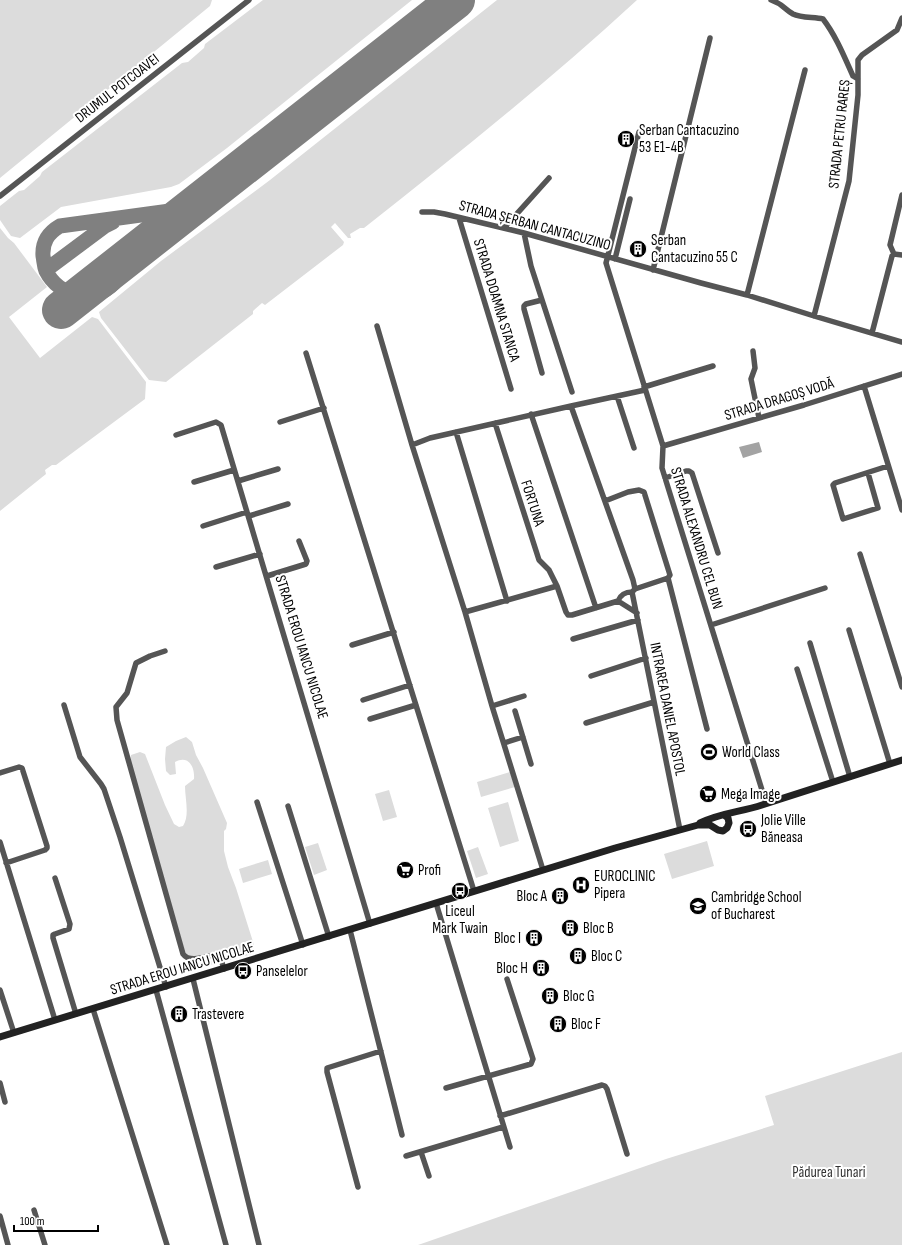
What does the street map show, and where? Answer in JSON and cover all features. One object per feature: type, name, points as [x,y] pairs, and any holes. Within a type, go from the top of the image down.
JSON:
[{"type":"street","name":"DRUMUL POTCOAVEI","points":[[0,196],[249,0]]},
{"type":"street","points":[[771,0],[783,5],[797,16],[823,19],[838,43],[853,76],[858,79]]},
{"type":"street","name":"STRADA PETRU RAREȘ","points":[[814,316],[849,181],[858,95],[858,60],[862,55],[897,30],[902,18]]},
{"type":"street","points":[[653,270],[710,38]]},
{"type":"street","points":[[748,292],[805,70]]},
{"type":"street","points":[[607,256],[639,132]]},
{"type":"street","points":[[504,228],[549,178]]},
{"type":"street","points":[[894,254],[890,245],[902,195]]},
{"type":"street","points":[[615,259],[630,199]]},
{"type":"street","name":"STRADA ȘERBAN CANTACUZINO","points":[[422,212],[434,212],[504,228],[653,270],[748,292],[814,316],[902,342]]},
{"type":"street","name":"STRADA DOAMNA STANCA","points":[[459,218],[511,389]]},
{"type":"street","points":[[524,233],[542,300],[572,392]]},
{"type":"street","points":[[894,254],[902,254]]},
{"type":"street","points":[[872,333],[892,256],[894,254]]},
{"type":"street","name":"STRADA ALEXANDRU CEL BUN","points":[[607,256],[606,263],[663,446],[662,468],[766,803]]},
{"type":"street","points":[[542,300],[526,304],[524,306],[542,373]]},
{"type":"street","points":[[377,326],[412,445],[466,612],[492,706],[543,870]]},
{"type":"street","points":[[753,351],[755,368],[751,378],[759,418]]},
{"type":"street","points":[[306,353],[474,891]]},
{"type":"street","points":[[412,445],[430,438],[531,414],[617,396],[713,366]]},
{"type":"street","name":"STRADA DRAGOȘ VODĂ","points":[[663,446],[902,374]]},
{"type":"street","points":[[864,386],[902,510]]},
{"type":"street","points":[[617,396],[634,448]]},
{"type":"street","name":"INTRAREA DANIEL APOSTOL","points":[[571,406],[633,580],[636,613],[680,830]]},
{"type":"street","points":[[280,422],[324,408]]},
{"type":"street","points":[[531,414],[596,608],[618,601],[624,593],[634,591],[668,578]]},
{"type":"street","name":"STRADA EROU IANCU NICOLAE","points":[[176,435],[216,422],[221,425],[370,924]]},
{"type":"street","name":"FORTUNA","points":[[495,423],[539,560],[549,570],[557,586],[566,612],[568,615],[596,608]]},
{"type":"street","points":[[456,432],[507,601]]},
{"type":"street","points":[[868,473],[878,508],[843,519],[833,485],[835,483],[888,466]]},
{"type":"street","points":[[238,481],[278,469]]},
{"type":"street","points":[[194,482],[234,470]]},
{"type":"street","points":[[665,478],[686,471],[692,473],[718,552]]},
{"type":"street","points":[[605,502],[628,492],[639,490],[644,492],[670,575],[668,578],[707,729]]},
{"type":"street","points":[[203,526],[288,504]]},
{"type":"street","points":[[267,576],[306,564],[307,561],[299,541]]},
{"type":"street","points":[[216,567],[260,554]]},
{"type":"street","points":[[860,554],[902,687]]},
{"type":"street","points":[[466,612],[557,586]]},
{"type":"street","points":[[711,625],[825,588]]},
{"type":"street","points":[[618,601],[636,613]]},
{"type":"street","points":[[573,639],[638,620]]},
{"type":"street","points":[[849,630],[890,764]]},
{"type":"street","points":[[352,645],[394,632]]},
{"type":"street","points":[[810,643],[850,777]]},
{"type":"street","points":[[165,651],[136,663],[127,693],[116,707],[117,720],[183,954],[185,957],[195,959],[218,954],[224,969]]},
{"type":"street","points":[[591,676],[646,658]]},
{"type":"street","points":[[797,669],[833,782]]},
{"type":"street","points":[[363,700],[410,685]]},
{"type":"street","points":[[492,706],[524,696]]},
{"type":"street","points":[[586,723],[654,702]]},
{"type":"street","points":[[64,705],[80,757],[104,789],[166,987]]},
{"type":"street","points":[[370,719],[416,705]]},
{"type":"street","points":[[515,711],[531,764]]},
{"type":"street","points":[[504,743],[523,737]]},
{"type":"street","name":"STRADA EROU IANCU NICOLAE","points":[[0,1037],[193,979],[543,870],[698,825],[902,760]]},
{"type":"street","points":[[0,773],[19,767],[22,768],[47,846],[45,850],[6,863]]},
{"type":"street","points":[[257,802],[303,945]]},
{"type":"street","points":[[288,806],[329,936]]},
{"type":"street","points":[[714,826],[713,821],[723,817]]},
{"type":"street","name":"STRADA EROU IANCU NICOLAE","points":[[698,825],[705,824],[714,826],[718,830],[723,831],[729,826],[723,817]]},
{"type":"street","points":[[0,842],[55,1020]]},
{"type":"street","points":[[55,878],[70,924],[69,929],[53,935],[53,938],[76,1014]]},
{"type":"street","points":[[436,903],[510,1148]]},
{"type":"street","points":[[350,930],[402,1135]]},
{"type":"street","points":[[193,979],[259,1245]]},
{"type":"street","points":[[446,1088],[531,1064],[533,1061],[507,979]]},
{"type":"street","points":[[0,990],[14,1033]]},
{"type":"street","points":[[156,990],[226,1245]]},
{"type":"street","points":[[93,1009],[167,1245]]},
{"type":"street","points":[[358,1187],[327,1068],[381,1051]]},
{"type":"street","points":[[0,1083],[5,1102]]},
{"type":"street","points":[[500,1116],[602,1085],[607,1089],[626,1154]]},
{"type":"street","points":[[406,1156],[503,1127]]},
{"type":"street","points":[[421,1152],[428,1176]]},
{"type":"street","points":[[34,1210],[45,1245]]},
{"type":"street","points":[[0,1216],[8,1245]]},
{"type":"green space","points":[[0,0],[212,0],[210,6],[0,178]]},
{"type":"green space","points":[[263,0],[412,0],[227,148],[179,184],[171,187],[61,207],[20,238],[11,236],[0,220],[0,206],[19,191],[24,190],[40,176],[42,172],[182,63],[188,62],[204,48],[205,44]]},
{"type":"green space","points":[[497,0],[637,0],[503,117],[364,228],[360,228],[350,234],[351,238],[348,238],[335,223],[331,227],[344,242],[343,245],[265,305],[262,303],[253,311],[253,314],[166,382],[149,380],[101,318],[99,312],[161,261],[270,180]]},
{"type":"green space","points":[[0,228],[14,243],[47,287],[9,317],[40,358],[92,317],[98,319],[146,382],[145,399],[56,465],[52,465],[45,470],[46,474],[0,511]]},
{"type":"green space","points":[[186,737],[192,742],[196,755],[227,823],[224,831],[224,851],[254,945],[252,954],[190,970],[130,760],[131,755],[140,752],[145,754],[174,824],[179,827],[183,826],[187,812],[185,786],[194,779],[192,766],[184,760],[175,762],[176,774],[170,775],[166,771],[165,759],[166,747]]},
{"type":"green space","points":[[510,772],[515,787],[481,797],[477,782]]},
{"type":"green space","points":[[389,790],[397,817],[383,821],[375,794]]},
{"type":"green space","points":[[508,802],[519,841],[500,847],[488,808]]},
{"type":"green space","points":[[707,841],[714,866],[672,879],[664,854]]},
{"type":"green space","points":[[318,843],[327,870],[314,875],[305,847]]},
{"type":"green space","points":[[478,847],[488,874],[476,878],[467,851]]},
{"type":"green space","points":[[268,860],[272,874],[243,883],[239,869]]},
{"type":"green space","name":"Pădurea Tunari","points":[[902,1052],[902,1245],[418,1245],[666,1159],[774,1125],[765,1096]]},
{"type":"shaded area","points":[[759,442],[762,452],[743,458],[739,447]]},
{"type":"taxiway","points":[[126,258],[119,277],[106,290],[97,294],[77,295],[59,287],[52,280],[45,269],[43,251],[45,242],[49,235],[60,226],[170,211],[200,200]]},
{"type":"taxiway","points":[[46,270],[105,226],[113,222]]},
{"type":"runway","points":[[61,310],[456,0]]},
{"type":"place","name":"Serban Cantacuzino 53 E1-4B","points":[[626,139]]},
{"type":"place","name":"Serban Cantacuzino 55 C","points":[[638,249]]},
{"type":"place","name":"World Class","points":[[709,752]]},
{"type":"place","name":"Mega Image","points":[[708,794]]},
{"type":"place","name":"Jolie Ville Băneasa","points":[[748,829]]},
{"type":"place","name":"Profi","points":[[405,870]]},
{"type":"place","name":"EUROCLINIC Pipera","points":[[581,885]]},
{"type":"place","name":"Liceul Mark Twain","points":[[460,891]]},
{"type":"place","name":"Bloc A","points":[[560,896]]},
{"type":"place","name":"Cambridge School of Bucharest","points":[[698,906]]},
{"type":"place","name":"Bloc B","points":[[570,928]]},
{"type":"place","name":"Bloc I","points":[[534,938]]},
{"type":"place","name":"Bloc C","points":[[578,956]]},
{"type":"place","name":"Bloc H","points":[[541,968]]},
{"type":"place","name":"Panselelor","points":[[243,971]]},
{"type":"place","name":"Bloc G","points":[[550,996]]},
{"type":"place","name":"Trastevere","points":[[179,1014]]},
{"type":"place","name":"Bloc F","points":[[558,1024]]}]
